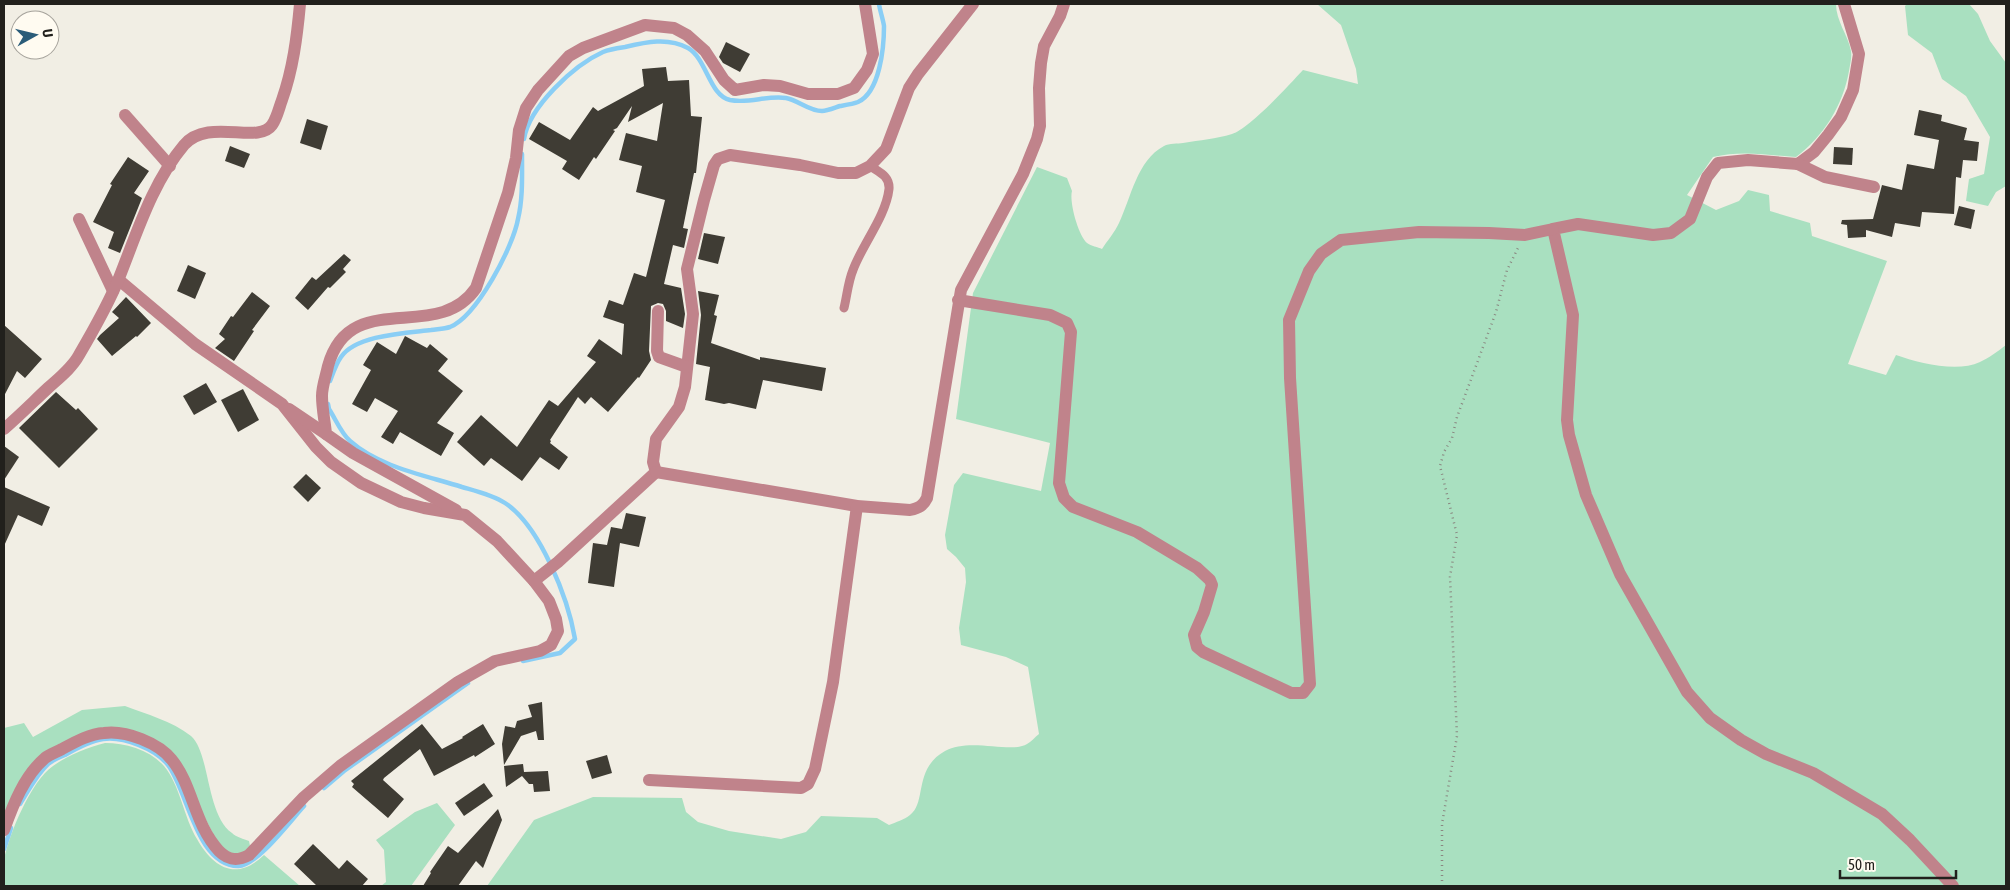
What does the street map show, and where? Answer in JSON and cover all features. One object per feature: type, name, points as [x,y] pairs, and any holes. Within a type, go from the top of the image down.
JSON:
[{"type":"street","points":[[4,429],[66,372],[78,357],[116,286],[158,185],[184,145],[193,137],[204,133],[218,131],[258,132],[264,131],[271,126],[278,113],[293,64],[300,4]]},
{"type":"street","points":[[326,434],[322,397],[324,384],[331,356],[339,342],[349,331],[373,320],[432,315],[456,307],[469,299],[476,288],[508,193],[516,158],[518,130],[526,108],[538,90],[569,56],[583,48],[631,30],[646,25],[656,25],[674,28],[687,35],[706,51],[724,80],[735,90],[745,90],[764,85],[780,86],[808,94],[838,94],[854,88],[858,84],[867,70],[873,54],[864,4]]},
{"type":"street","points":[[656,472],[653,462],[656,439],[679,406],[685,387],[693,314],[687,269],[704,200],[714,165],[718,159],[730,155],[800,165],[838,173],[856,173],[870,166],[886,149],[909,88],[973,4]]},
{"type":"street","points":[[656,472],[857,506],[910,510],[924,505],[927,498],[958,300],[961,290],[1023,174],[1037,139],[1040,126],[1039,88],[1044,46],[1060,16],[1064,4]]},
{"type":"street","points":[[1798,164],[1814,152],[1828,135],[1841,116],[1853,90],[1859,54],[1844,4]]},
{"type":"street","points":[[125,115],[170,166]]},
{"type":"street","points":[[958,300],[1050,315],[1067,323],[1071,332],[1059,484],[1064,498],[1072,507],[1136,532],[1197,568],[1210,580],[1212,585],[1204,612],[1194,635],[1197,647],[1203,652],[1291,692],[1304,693],[1310,684],[1290,378],[1289,320],[1309,271],[1321,254],[1341,240],[1419,232],[1489,232],[1525,235],[1578,224],[1653,235],[1671,234],[1690,219],[1707,176],[1718,163],[1748,160],[1798,164],[1825,177],[1874,187]]},
{"type":"street","points":[[4,830],[13,805],[30,776],[45,758],[88,737],[104,733],[115,733],[150,742],[172,760],[206,834],[221,853],[229,859],[239,860],[250,855],[304,797],[340,766],[458,682],[495,660],[540,651],[551,645],[558,631],[556,619],[549,601],[534,581],[496,541],[466,515],[353,453],[195,344],[116,286],[79,219]]},
{"type":"street","points":[[1553,229],[1572,315],[1567,420],[1569,435],[1586,495],[1620,574],[1687,692],[1710,718],[1741,740],[1766,754],[1813,773],[1882,814],[1910,840],[1953,886]]},
{"type":"street","points":[[658,312],[658,357],[687,367]]},
{"type":"street","points":[[282,404],[316,447],[331,462],[361,483],[401,502],[466,515]]},
{"type":"street","points":[[534,581],[558,562],[656,472]]},
{"type":"street","points":[[649,780],[801,788],[808,784],[814,769],[832,682],[857,506]]},
{"type":"lane","points":[[844,308],[852,271],[881,214],[889,188],[884,174],[870,166]]},
{"type":"path","points":[[1442,886],[1442,824],[1457,736],[1450,577],[1457,535],[1453,512],[1440,466],[1444,452],[1452,438],[1457,417],[1496,312],[1507,270],[1525,235]]},
{"type":"green space","points":[[1317,4],[1836,4],[1838,16],[1851,51],[1851,59],[1842,96],[1831,119],[1823,130],[1796,157],[1744,153],[1713,157],[1687,195],[1716,210],[1739,201],[1748,190],[1769,195],[1770,211],[1810,223],[1812,236],[1887,261],[1848,364],[1886,375],[1896,355],[1927,364],[1960,367],[1980,362],[2006,345],[2006,886],[487,886],[534,820],[593,797],[682,798],[686,812],[698,822],[729,831],[781,839],[806,832],[821,816],[877,818],[889,825],[910,815],[915,809],[928,767],[935,758],[945,751],[966,745],[1020,747],[1039,734],[1028,667],[1006,657],[961,645],[959,628],[966,582],[965,568],[947,549],[945,535],[954,485],[963,473],[1041,491],[1050,443],[956,419],[973,293],[1037,167],[1067,178],[1072,191],[1073,210],[1080,233],[1087,243],[1102,249],[1119,223],[1136,180],[1147,160],[1164,146],[1220,137],[1240,130],[1269,105],[1303,70],[1358,84],[1356,69],[1341,25]]},
{"type":"green space","points":[[1907,4],[1969,4],[1978,14],[1990,41],[2006,63],[2006,186],[1996,192],[1988,206],[1966,201],[1969,179],[1984,174],[1990,137],[1966,96],[1942,79],[1932,53],[1908,35],[1905,6]]},
{"type":"green space","points":[[125,706],[176,726],[191,736],[197,744],[202,755],[217,812],[224,824],[234,834],[249,841],[250,846],[238,858],[222,851],[174,758],[122,732],[44,756],[4,823],[4,728],[24,723],[33,737],[82,710]]},
{"type":"green space","points":[[105,743],[121,744],[145,752],[164,766],[174,782],[197,839],[211,858],[219,864],[227,868],[245,868],[264,855],[300,886],[4,886],[3,863],[11,836],[22,809],[37,783],[45,773],[65,758]]},
{"type":"green space","points":[[437,803],[455,825],[411,886],[381,886],[386,882],[384,850],[376,840],[415,812]]},
{"type":"building","points":[[726,42],[750,54],[740,72],[723,63],[719,57]]},
{"type":"building","points":[[666,67],[668,81],[689,80],[691,116],[702,117],[696,173],[694,173],[683,228],[688,229],[684,248],[673,245],[664,284],[681,288],[685,314],[683,328],[666,321],[666,311],[663,304],[658,303],[651,306],[649,351],[651,360],[639,378],[608,412],[591,397],[585,404],[578,397],[550,440],[550,443],[568,457],[559,470],[540,457],[522,481],[491,458],[484,466],[457,442],[481,415],[517,447],[549,400],[558,406],[596,362],[587,356],[599,339],[622,355],[624,324],[603,317],[609,300],[623,305],[634,273],[646,277],[665,200],[636,192],[642,166],[619,160],[626,133],[657,141],[663,103],[628,122],[632,106],[617,128],[613,130],[615,131],[596,159],[594,157],[579,180],[562,169],[567,161],[529,139],[539,122],[570,140],[593,107],[598,111],[644,86],[642,69]]},
{"type":"building","points":[[1919,110],[1942,115],[1941,121],[1967,128],[1964,140],[1979,142],[1977,161],[1963,160],[1961,178],[1956,177],[1954,214],[1922,212],[1920,227],[1895,223],[1892,237],[1866,230],[1866,237],[1848,238],[1847,225],[1841,224],[1842,220],[1873,219],[1882,185],[1902,190],[1907,164],[1934,169],[1939,140],[1914,135]]},
{"type":"building","points":[[307,119],[328,126],[321,150],[300,143]]},
{"type":"building","points":[[230,146],[250,154],[244,168],[225,161]]},
{"type":"building","points":[[1834,147],[1853,148],[1852,165],[1833,164]]},
{"type":"building","points":[[128,157],[149,171],[134,193],[142,198],[120,253],[108,248],[114,232],[93,222],[112,185],[110,184]]},
{"type":"building","points":[[1959,206],[1975,210],[1971,229],[1954,225]]},
{"type":"building","points":[[704,233],[725,237],[718,264],[698,259]]},
{"type":"building","points":[[344,254],[351,260],[343,269],[346,272],[330,288],[328,287],[308,310],[295,298],[312,277],[316,280]]},
{"type":"building","points":[[188,265],[206,273],[195,299],[177,291]]},
{"type":"building","points":[[698,291],[719,295],[714,315],[717,316],[711,343],[760,360],[760,357],[826,368],[822,391],[763,380],[756,409],[705,400],[710,367],[696,364],[701,315]]},
{"type":"building","points":[[252,292],[270,306],[252,330],[254,331],[234,361],[215,348],[225,339],[219,334],[231,316],[233,317]]},
{"type":"building","points":[[126,297],[151,323],[137,337],[112,356],[97,339],[119,318],[112,312]]},
{"type":"building","points":[[4,325],[42,359],[25,378],[17,371],[4,396]]},
{"type":"building","points":[[405,336],[427,348],[430,344],[448,359],[438,371],[463,391],[437,423],[454,433],[441,456],[400,432],[393,444],[381,437],[398,411],[375,398],[367,412],[352,404],[371,370],[363,365],[377,342],[396,354]]},
{"type":"building","points":[[206,383],[217,402],[194,415],[183,396]]},
{"type":"building","points":[[243,389],[259,420],[238,432],[221,400]]},
{"type":"building","points":[[56,392],[76,410],[78,408],[98,429],[59,468],[19,428]]},
{"type":"building","points":[[4,446],[19,457],[4,480]]},
{"type":"building","points":[[306,474],[321,488],[308,502],[293,487]]},
{"type":"building","points":[[4,487],[50,507],[42,526],[18,515],[4,546]]},
{"type":"building","points":[[626,513],[646,517],[639,547],[620,543],[614,587],[588,583],[593,543],[607,545],[611,527],[622,529]]},
{"type":"building","points":[[542,702],[544,740],[538,740],[536,731],[521,736],[504,765],[502,744],[505,726],[515,728],[517,721],[532,717],[528,705]]},
{"type":"building","points":[[422,724],[442,749],[463,738],[483,724],[495,744],[475,757],[474,755],[434,776],[420,749],[383,780],[404,799],[388,818],[352,787],[354,784],[351,781]]},
{"type":"building","points":[[607,755],[612,773],[592,779],[586,761]]},
{"type":"building","points":[[523,764],[524,772],[548,771],[550,791],[534,792],[533,784],[529,784],[522,776],[506,787],[504,766]]},
{"type":"building","points":[[484,783],[493,796],[464,816],[455,803]]},
{"type":"building","points":[[498,809],[502,820],[483,868],[476,861],[458,886],[423,886],[448,846],[458,853]]},
{"type":"building","points":[[313,844],[339,869],[347,860],[368,879],[362,886],[317,886],[294,864]]},
{"type":"waterway","points":[[524,139],[534,114],[554,88],[579,67],[591,58],[606,51],[649,42],[673,42],[688,48],[700,60],[717,91],[723,97],[730,100],[744,101],[779,97],[795,101],[817,111],[858,102],[871,89],[882,57],[884,26],[879,4]]},
{"type":"waterway","points":[[330,381],[341,357],[358,344],[382,336],[450,327],[471,309],[492,279],[515,231],[521,203],[522,154]]},
{"type":"waterway","points":[[328,404],[344,434],[362,450],[388,464],[495,498],[505,503],[518,514],[530,528],[541,545],[559,584],[575,639],[560,653],[523,661]]},
{"type":"waterway","points":[[324,788],[344,771],[468,683]]},
{"type":"waterway","points":[[20,804],[36,778],[50,763],[88,743],[111,739],[138,745],[163,759],[175,777],[203,840],[212,853],[224,862],[238,866],[254,859],[273,842],[304,806]]},
{"type":"waterway","points":[[4,849],[11,828]]}]
